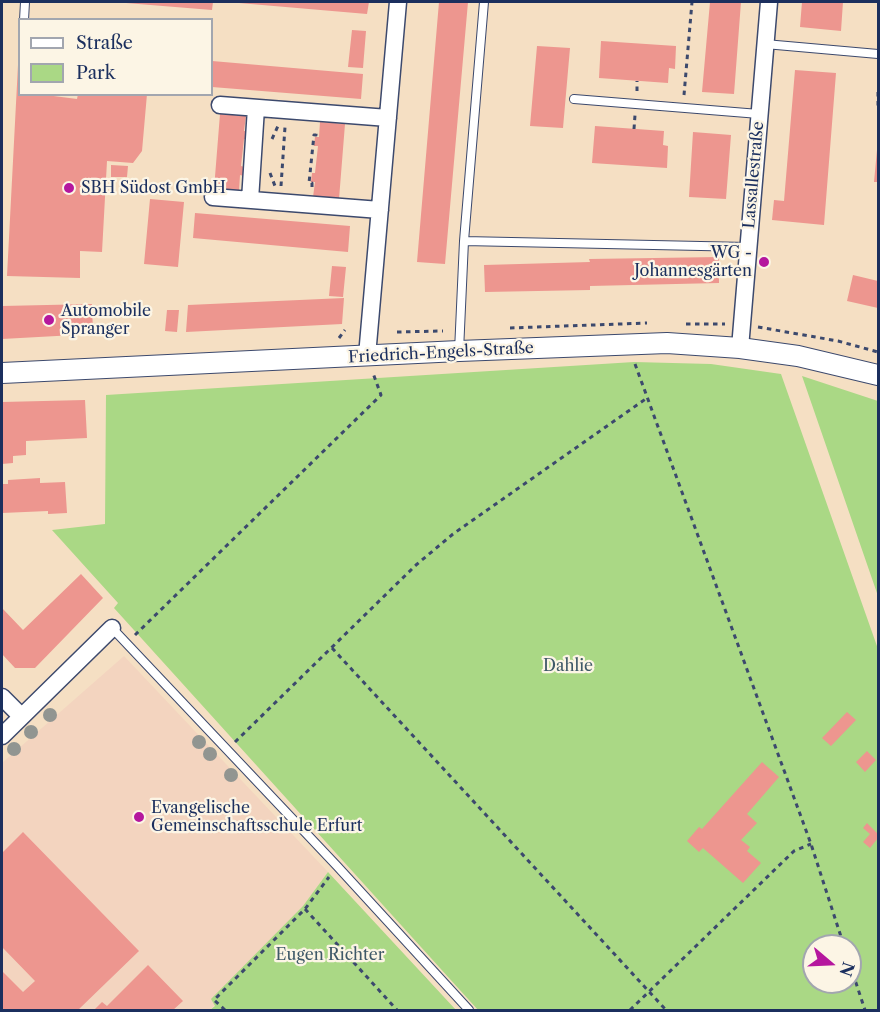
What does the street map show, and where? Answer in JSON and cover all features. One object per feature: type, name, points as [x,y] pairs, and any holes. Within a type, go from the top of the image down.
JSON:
[{"type":"street","points":[[370,365],[380,210],[398,2]]},
{"type":"street","name":"Lassallestraße","points":[[740,348],[769,2]]},
{"type":"street","points":[[220,105],[388,118]]},
{"type":"street","points":[[250,200],[259,156],[256,108]]},
{"type":"street","points":[[213,197],[380,210]]},
{"type":"street","name":"Friedrich-Engels-Straße","points":[[2,373],[370,365],[459,351],[667,344],[740,348],[798,356],[879,375]]},
{"type":"street","points":[[2,736],[112,628]]},
{"type":"street","points":[[2,697],[21,716]]},
{"type":"lane","points":[[24,18],[25,2]]},
{"type":"lane","points":[[459,351],[483,2]]},
{"type":"lane","points":[[765,44],[879,54]]},
{"type":"lane","points":[[574,99],[759,114]]},
{"type":"lane","points":[[465,241],[748,247]]},
{"type":"lane","points":[[112,628],[337,866],[469,1011]]},
{"type":"path","points":[[682,108],[692,2]]},
{"type":"path","points":[[879,92],[879,110]]},
{"type":"path","points":[[280,202],[259,156],[286,111]]},
{"type":"path","points":[[280,202],[286,111]]},
{"type":"path","points":[[310,204],[312,183],[309,183],[318,113]]},
{"type":"path","points":[[632,344],[634,362],[811,844],[840,934]]},
{"type":"path","points":[[127,643],[381,395],[370,365]]},
{"type":"path","points":[[227,750],[416,565],[453,534],[647,398]]},
{"type":"path","points":[[332,647],[666,1011]]},
{"type":"path","points":[[630,1011],[794,851],[811,844]]},
{"type":"path","points":[[225,1011],[214,1000],[305,909],[337,866]]},
{"type":"path","points":[[305,909],[397,1011]]},
{"type":"path","points":[[859,994],[865,1011]]},
{"type":"shaded area","name":"Evangelische Gemeinschaftsschule Erfurt","points":[[124,656],[328,872],[303,906],[210,1010],[2,1010],[2,763]]},
{"type":"green space","name":"Dahlie","points":[[634,362],[711,364],[781,374],[878,649],[878,1010],[478,1010],[114,608],[118,603],[52,530],[105,524],[106,395]]},
{"type":"green space","points":[[802,376],[878,401],[878,596]]},
{"type":"green space","name":"Eugen Richter","points":[[328,872],[456,1010],[210,1010],[215,1006],[211,999],[303,906]]},
{"type":"building","points":[[127,2],[213,2],[212,10]]},
{"type":"building","points":[[239,2],[369,2],[367,14]]},
{"type":"building","points":[[439,2],[468,2],[445,264],[417,262]]},
{"type":"building","points":[[710,2],[741,2],[734,94],[702,92]]},
{"type":"building","points":[[802,2],[843,2],[841,31],[800,27]]},
{"type":"building","points":[[352,30],[366,31],[363,68],[348,67]]},
{"type":"building","points":[[601,41],[676,46],[675,69],[669,68],[668,83],[599,78]]},
{"type":"building","points":[[537,46],[570,48],[563,128],[530,126]]},
{"type":"building","points":[[213,61],[363,74],[361,99],[213,87]]},
{"type":"building","points":[[18,65],[18,96],[54,96],[77,99],[78,96],[147,96],[142,151],[133,163],[107,161],[102,252],[80,251],[80,278],[7,276]]},
{"type":"building","points":[[795,70],[836,73],[824,225],[772,220],[774,200],[784,201]]},
{"type":"building","points":[[220,114],[246,116],[244,131],[248,131],[247,140],[244,139],[241,166],[245,167],[244,176],[240,175],[239,191],[214,189]]},
{"type":"building","points":[[320,122],[345,124],[339,199],[313,197],[315,182],[311,182],[312,173],[315,173],[318,146],[314,146],[315,137],[319,137]]},
{"type":"building","points":[[595,126],[664,131],[663,145],[668,146],[667,168],[592,163]]},
{"type":"building","points":[[693,132],[731,135],[726,199],[689,197]]},
{"type":"building","points":[[877,150],[878,182],[874,182]]},
{"type":"building","points":[[111,165],[128,166],[127,177],[111,177]]},
{"type":"building","points":[[150,199],[184,202],[178,267],[144,264]]},
{"type":"building","points":[[195,213],[350,226],[348,252],[193,238]]},
{"type":"building","points":[[719,257],[719,283],[590,286],[590,290],[485,292],[484,265],[590,262],[589,259]]},
{"type":"building","points":[[332,266],[346,267],[343,297],[329,296]]},
{"type":"building","points":[[853,275],[878,281],[878,308],[847,301]]},
{"type":"building","points":[[344,298],[342,324],[186,332],[188,305]]},
{"type":"building","name":"Automobile Spranger","points":[[92,304],[93,334],[2,339],[2,306]]},
{"type":"building","points":[[167,310],[179,310],[177,332],[165,331]]},
{"type":"building","points":[[85,400],[87,438],[26,441],[26,455],[13,456],[13,463],[2,464],[2,402]]},
{"type":"building","points":[[40,478],[40,483],[65,482],[67,513],[48,514],[48,511],[2,513],[2,484],[8,484],[8,480]]},
{"type":"building","points":[[81,574],[103,598],[35,668],[15,668],[2,654],[2,608],[23,630]]},
{"type":"building","points":[[847,712],[856,720],[831,746],[822,738]]},
{"type":"building","points":[[867,751],[876,760],[865,772],[856,762]]},
{"type":"building","points":[[762,762],[779,777],[747,814],[757,823],[741,840],[750,847],[747,851],[761,863],[743,883],[703,848],[699,852],[687,841],[699,827],[702,829]]},
{"type":"building","points":[[867,823],[878,834],[878,838],[870,848],[863,842],[870,834],[863,828]]},
{"type":"building","points":[[23,832],[139,951],[78,1010],[2,1010],[2,971],[23,992],[35,981],[2,947],[2,853]]},
{"type":"building","points":[[148,965],[183,1001],[173,1010],[94,1010],[102,1002],[107,1006]]},
{"type":"place","name":"SBH Südost GmbH","points":[[69,188]]},
{"type":"place","name":"WG - Johannesgärten","points":[[764,262]]},
{"type":"place","name":"Automobile Spranger","points":[[49,320]]},
{"type":"place","name":"Evangelische Gemeinschaftsschule Erfurt","points":[[139,817]]}]
